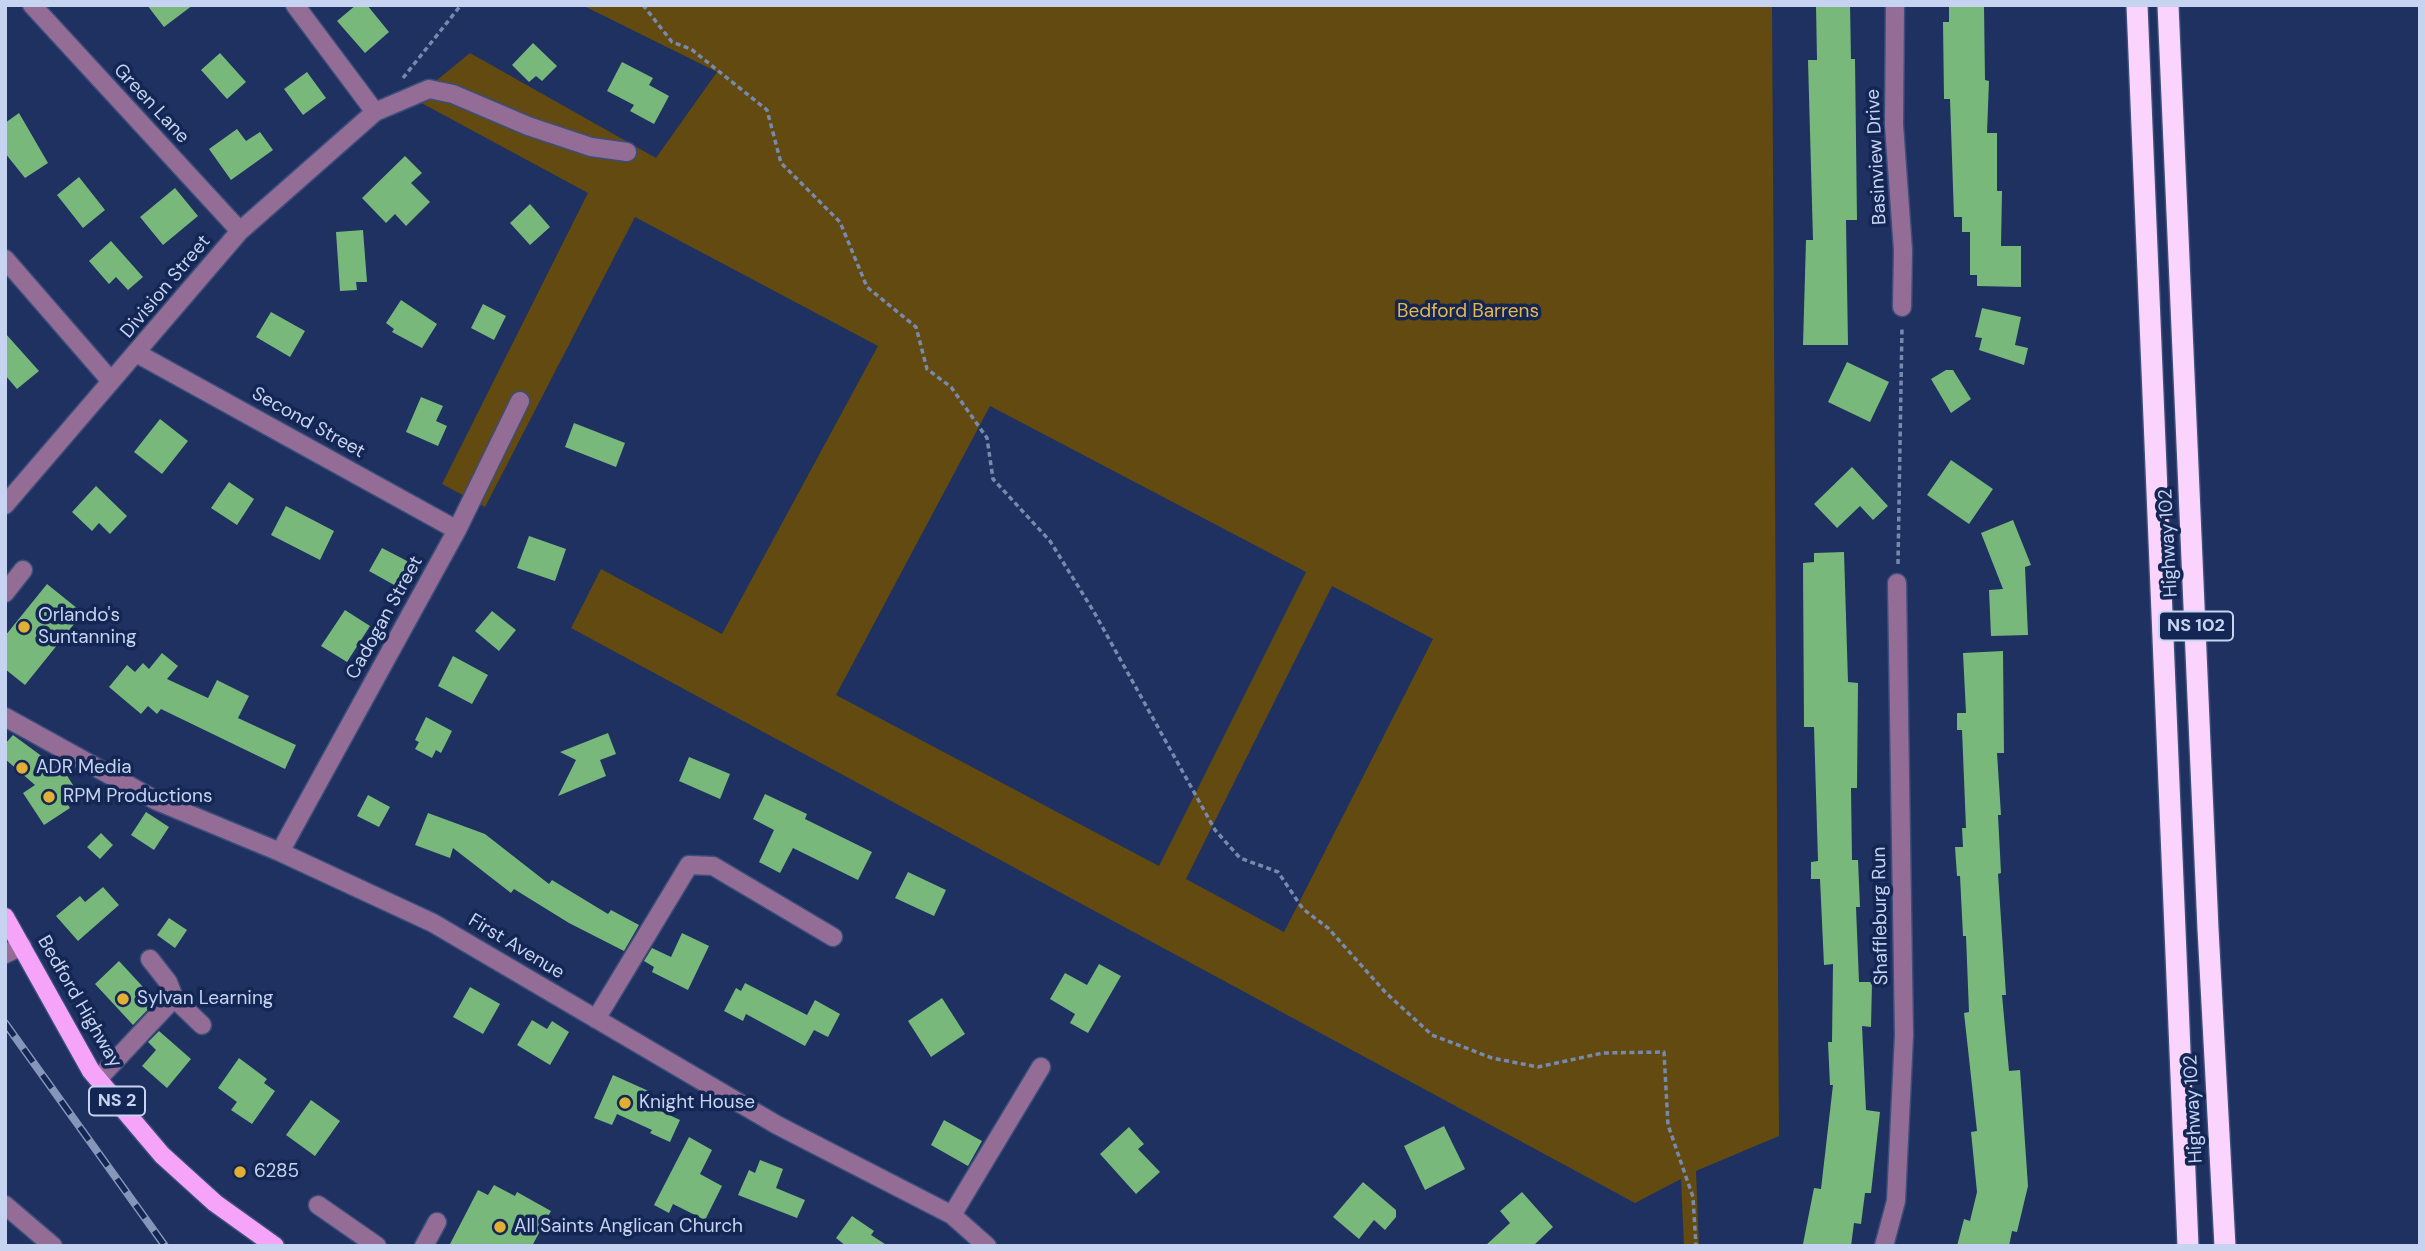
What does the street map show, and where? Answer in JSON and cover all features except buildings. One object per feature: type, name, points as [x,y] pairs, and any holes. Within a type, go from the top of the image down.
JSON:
[{"type":"highway","name":"Highway 102","points":[[2137,5],[2188,1246]]},
{"type":"highway","name":"Highway 102","points":[[2168,5],[2208,929],[2225,1246]]},
{"type":"main road","name":"Bedford Highway","points":[[5,917],[99,1079],[162,1155],[215,1203],[275,1246]]},
{"type":"street","name":"Green Lane","points":[[32,5],[240,231]]},
{"type":"street","points":[[295,5],[375,112]]},
{"type":"street","name":"Basinview Drive","points":[[1895,5],[1894,125],[1903,250],[1902,307]]},
{"type":"street","name":"Division Street","points":[[5,505],[111,381],[138,354],[240,231],[375,112],[429,89],[453,94],[528,126],[592,147],[626,152]]},
{"type":"street","points":[[5,259],[111,381]]},
{"type":"street","name":"Second Street","points":[[138,354],[457,530]]},
{"type":"street","name":"Cadogan Street","points":[[280,852],[457,530],[520,401]]},
{"type":"street","points":[[5,593],[23,570]]},
{"type":"street","name":"Shaffleburg Run","points":[[1884,1246],[1896,1201],[1904,1035],[1897,583]]},
{"type":"street","name":"First Avenue","points":[[5,717],[158,801],[280,852],[433,923],[777,1125],[951,1215],[987,1246]]},
{"type":"street","points":[[596,1019],[689,866],[713,866],[833,937]]},
{"type":"street","points":[[5,954],[22,946]]},
{"type":"street","points":[[150,959],[169,982],[174,998],[202,1025]]},
{"type":"street","points":[[99,1079],[174,998]]},
{"type":"street","points":[[951,1215],[1041,1067]]},
{"type":"street","points":[[5,1205],[52,1246]]},
{"type":"street","points":[[318,1205],[377,1246]]},
{"type":"street","points":[[424,1246],[437,1222]]},
{"type":"path","points":[[401,80],[461,5]]},
{"type":"path","points":[[643,5],[672,42],[691,49],[767,110],[781,163],[840,222],[867,287],[916,327],[927,369],[951,387],[987,438],[993,479],[1049,541],[1094,612],[1215,830],[1240,858],[1278,873],[1303,909],[1328,928],[1386,993],[1432,1035],[1492,1058],[1538,1067],[1603,1053],[1664,1052],[1668,1125],[1693,1198],[1696,1246]]},
{"type":"path","points":[[1897,583],[1902,307]]},
{"type":"green space","name":"Bedford Barrens","points":[[582,5],[1772,5],[1779,1136],[1696,1171],[1699,1246],[1684,1246],[1681,1179],[1635,1203],[571,628],[601,569],[722,634],[878,346],[635,217],[485,507],[442,484],[588,193],[414,99],[470,53],[656,158],[717,72]],"holes":[[[990,406],[1306,572],[1159,866],[836,695]],[[1332,586],[1433,639],[1284,932],[1186,879]]]},
{"type":"railway","points":[[5,1023],[165,1246]]},
{"type":"place","name":"Orlando's Suntanning","points":[[24,627]]},
{"type":"place","name":"ADR Media","points":[[22,768]]},
{"type":"place","name":"RPM Productions","points":[[49,797]]},
{"type":"place","name":"Sylvan Learning","points":[[123,999]]},
{"type":"place","name":"Knight House","points":[[625,1103]]},
{"type":"place","name":"6285","points":[[240,1172]]},
{"type":"place","name":"All Saints Anglican Church","points":[[500,1227]]}]
